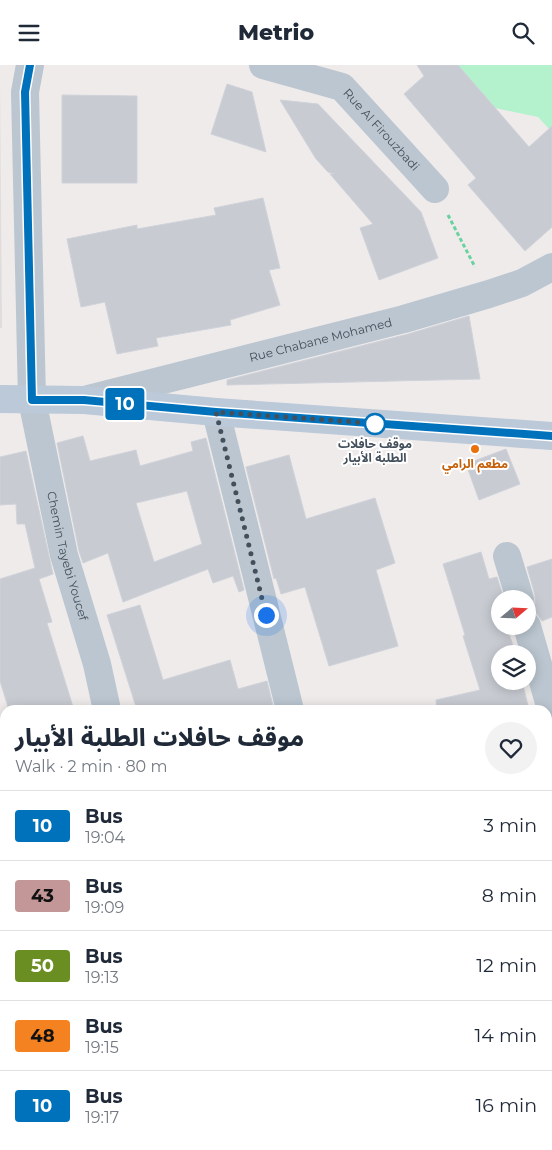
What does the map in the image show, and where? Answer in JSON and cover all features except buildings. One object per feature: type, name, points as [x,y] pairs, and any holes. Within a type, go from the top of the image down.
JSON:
[{"type":"main road","name":"Rue Chabane Mohamed","points":[[0,399],[84,400],[216,412],[552,435]]},
{"type":"street","name":"Chemin Tayebi Youcef","points":[[30,65],[25,92],[32,400],[64,555],[97,664],[106,705]]},
{"type":"street","name":"Rue Al Firouzbadi","points":[[263,65],[342,87],[435,189]]},
{"type":"street","name":"Rue Chabane Mohamed","points":[[84,400],[489,295],[522,283],[552,267]]},
{"type":"street","points":[[216,412],[289,705]]},
{"type":"street","points":[[508,556],[517,590]]},
{"type":"street","points":[[530,635],[550,705]]},
{"type":"path","points":[[435,189],[489,295]]},
{"type":"shaded area","points":[[0,83],[2,328],[0,328]]},
{"type":"green space","points":[[454,65],[552,65],[552,132],[538,117],[495,108]]},
{"type":"bus line","name":"10","points":[[30,65],[25,92],[32,400],[84,400],[216,412],[552,436]]},
{"type":"place","name":"موقف حافلات الطلبة الأبيار","points":[[375,424]]},
{"type":"place","name":"مطعم الرامي","points":[[475,449]]},
{"type":"route","points":[[266,615],[216,412],[382,424],[375,424]]}]
